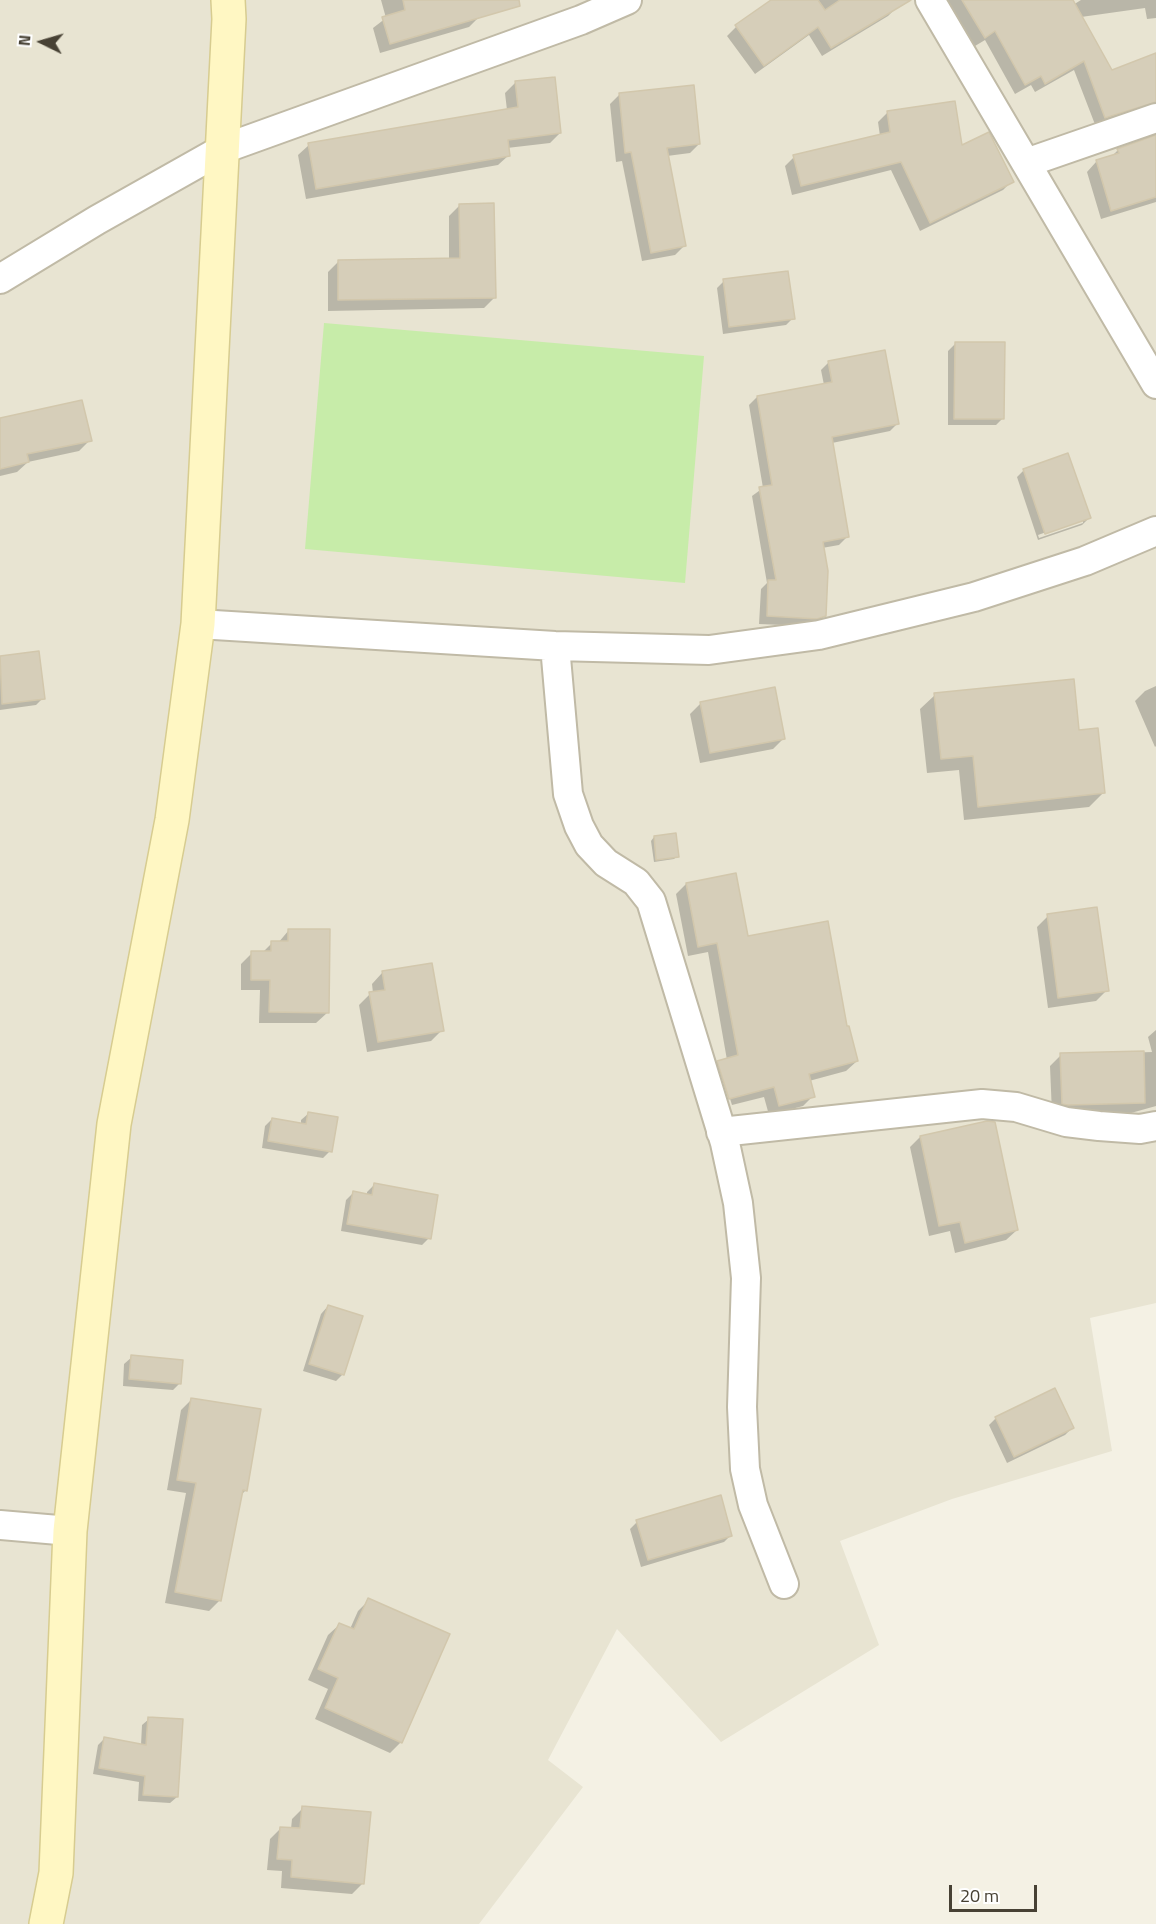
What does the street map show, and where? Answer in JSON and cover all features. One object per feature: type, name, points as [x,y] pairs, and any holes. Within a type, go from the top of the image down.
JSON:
[{"type":"street","points":[[46,1924],[56,1872],[70,1531],[114,1124],[172,820],[198,624],[230,19],[228,0]]},
{"type":"street","points":[[0,279],[97,220],[223,149],[581,20],[627,0]]},
{"type":"street","points":[[930,0],[1156,384]]},
{"type":"street","points":[[1026,163],[1156,118]]},
{"type":"street","points":[[198,624],[555,646],[709,650],[819,635],[974,597],[1084,561],[1156,531]]},
{"type":"street","points":[[555,646],[568,794],[589,846],[606,863],[636,882],[651,901],[721,1131],[738,1203],[746,1278],[742,1407],[745,1469],[753,1505],[784,1584]]},
{"type":"street","points":[[721,1131],[982,1104],[1016,1107],[1066,1122],[1099,1126],[1140,1129],[1156,1125]]},
{"type":"street","points":[[0,1525],[70,1531]]},
{"type":"shaded area","points":[[0,0],[1156,0],[1156,1303],[1090,1318],[1112,1451],[952,1499],[840,1541],[879,1645],[721,1742],[617,1629],[548,1760],[583,1787],[479,1924],[0,1924]]},
{"type":"green space","points":[[324,323],[704,356],[685,583],[305,549]]},
{"type":"building","points":[[403,0],[519,0],[520,6],[390,44],[382,17],[405,10]]},
{"type":"building","points":[[771,0],[818,0],[825,10],[840,0],[911,0],[831,48],[818,27],[764,66],[735,25]]},
{"type":"building","points":[[962,0],[1073,0],[1112,70],[1156,53],[1156,102],[1105,118],[1084,61],[1045,84],[1041,76],[1025,85],[995,31],[985,38]]},
{"type":"building","points":[[555,77],[561,133],[508,140],[510,156],[316,189],[308,143],[518,107],[515,81]]},
{"type":"building","points":[[694,85],[700,144],[667,148],[686,246],[651,253],[631,152],[625,153],[619,93]]},
{"type":"building","points":[[955,101],[962,145],[989,132],[1014,182],[930,223],[901,162],[801,186],[793,155],[890,132],[887,111]]},
{"type":"building","points":[[1156,135],[1156,197],[1111,211],[1096,160],[1119,153],[1117,149]]},
{"type":"building","points":[[494,203],[496,298],[338,300],[338,260],[460,258],[459,204]]},
{"type":"building","points":[[788,271],[795,319],[729,327],[723,279]]},
{"type":"building","points":[[955,342],[1005,342],[1004,419],[954,419]]},
{"type":"building","points":[[885,350],[899,424],[832,437],[849,537],[823,542],[828,571],[826,616],[817,619],[767,616],[768,580],[776,580],[759,487],[772,485],[757,396],[832,382],[828,361]]},
{"type":"building","points":[[82,400],[92,441],[27,454],[29,462],[0,469],[0,418]]},
{"type":"building","points":[[1068,453],[1091,518],[1045,534],[1023,469]]},
{"type":"building","points":[[39,651],[45,699],[2,704],[0,656]]},
{"type":"building","points":[[1074,679],[1079,730],[1098,728],[1105,793],[978,807],[973,756],[941,759],[934,693]]},
{"type":"building","points":[[775,687],[785,739],[710,753],[700,702]]},
{"type":"building","points":[[676,833],[679,857],[656,860],[654,836]]},
{"type":"building","points":[[736,873],[748,936],[828,921],[847,1026],[849,1026],[858,1061],[809,1074],[815,1097],[779,1106],[774,1087],[729,1099],[717,1061],[738,1055],[717,943],[698,947],[686,883]]},
{"type":"building","points":[[1097,907],[1109,991],[1058,998],[1047,914]]},
{"type":"building","points":[[288,929],[330,929],[329,1013],[269,1012],[270,980],[251,980],[251,951],[271,951],[271,941],[288,941]]},
{"type":"building","points":[[432,963],[444,1031],[378,1042],[369,992],[385,990],[382,971]]},
{"type":"building","points":[[1144,1051],[1145,1103],[1062,1104],[1060,1053]]},
{"type":"building","points":[[308,1112],[338,1117],[332,1152],[268,1141],[272,1118],[306,1124]]},
{"type":"building","points":[[987,1121],[995,1122],[1018,1230],[965,1243],[960,1222],[939,1226],[920,1136]]},
{"type":"building","points":[[374,1183],[438,1195],[431,1239],[347,1224],[353,1191],[372,1195]]},
{"type":"building","points":[[328,1305],[363,1316],[344,1375],[309,1364]]},
{"type":"building","points":[[131,1355],[183,1360],[181,1384],[129,1379]]},
{"type":"building","points":[[1055,1388],[1074,1428],[1014,1457],[995,1417]]},
{"type":"building","points":[[191,1398],[261,1409],[247,1491],[243,1490],[221,1601],[175,1592],[196,1483],[177,1480]]},
{"type":"building","points":[[721,1495],[732,1536],[648,1560],[636,1520]]},
{"type":"building","points":[[368,1598],[450,1634],[402,1743],[325,1708],[338,1678],[318,1669],[339,1623],[354,1629]]},
{"type":"building","points":[[148,1717],[183,1719],[178,1797],[143,1795],[145,1776],[99,1768],[104,1737],[146,1745]]},
{"type":"building","points":[[302,1806],[371,1812],[364,1884],[291,1877],[292,1860],[277,1859],[280,1827],[300,1828]]}]
